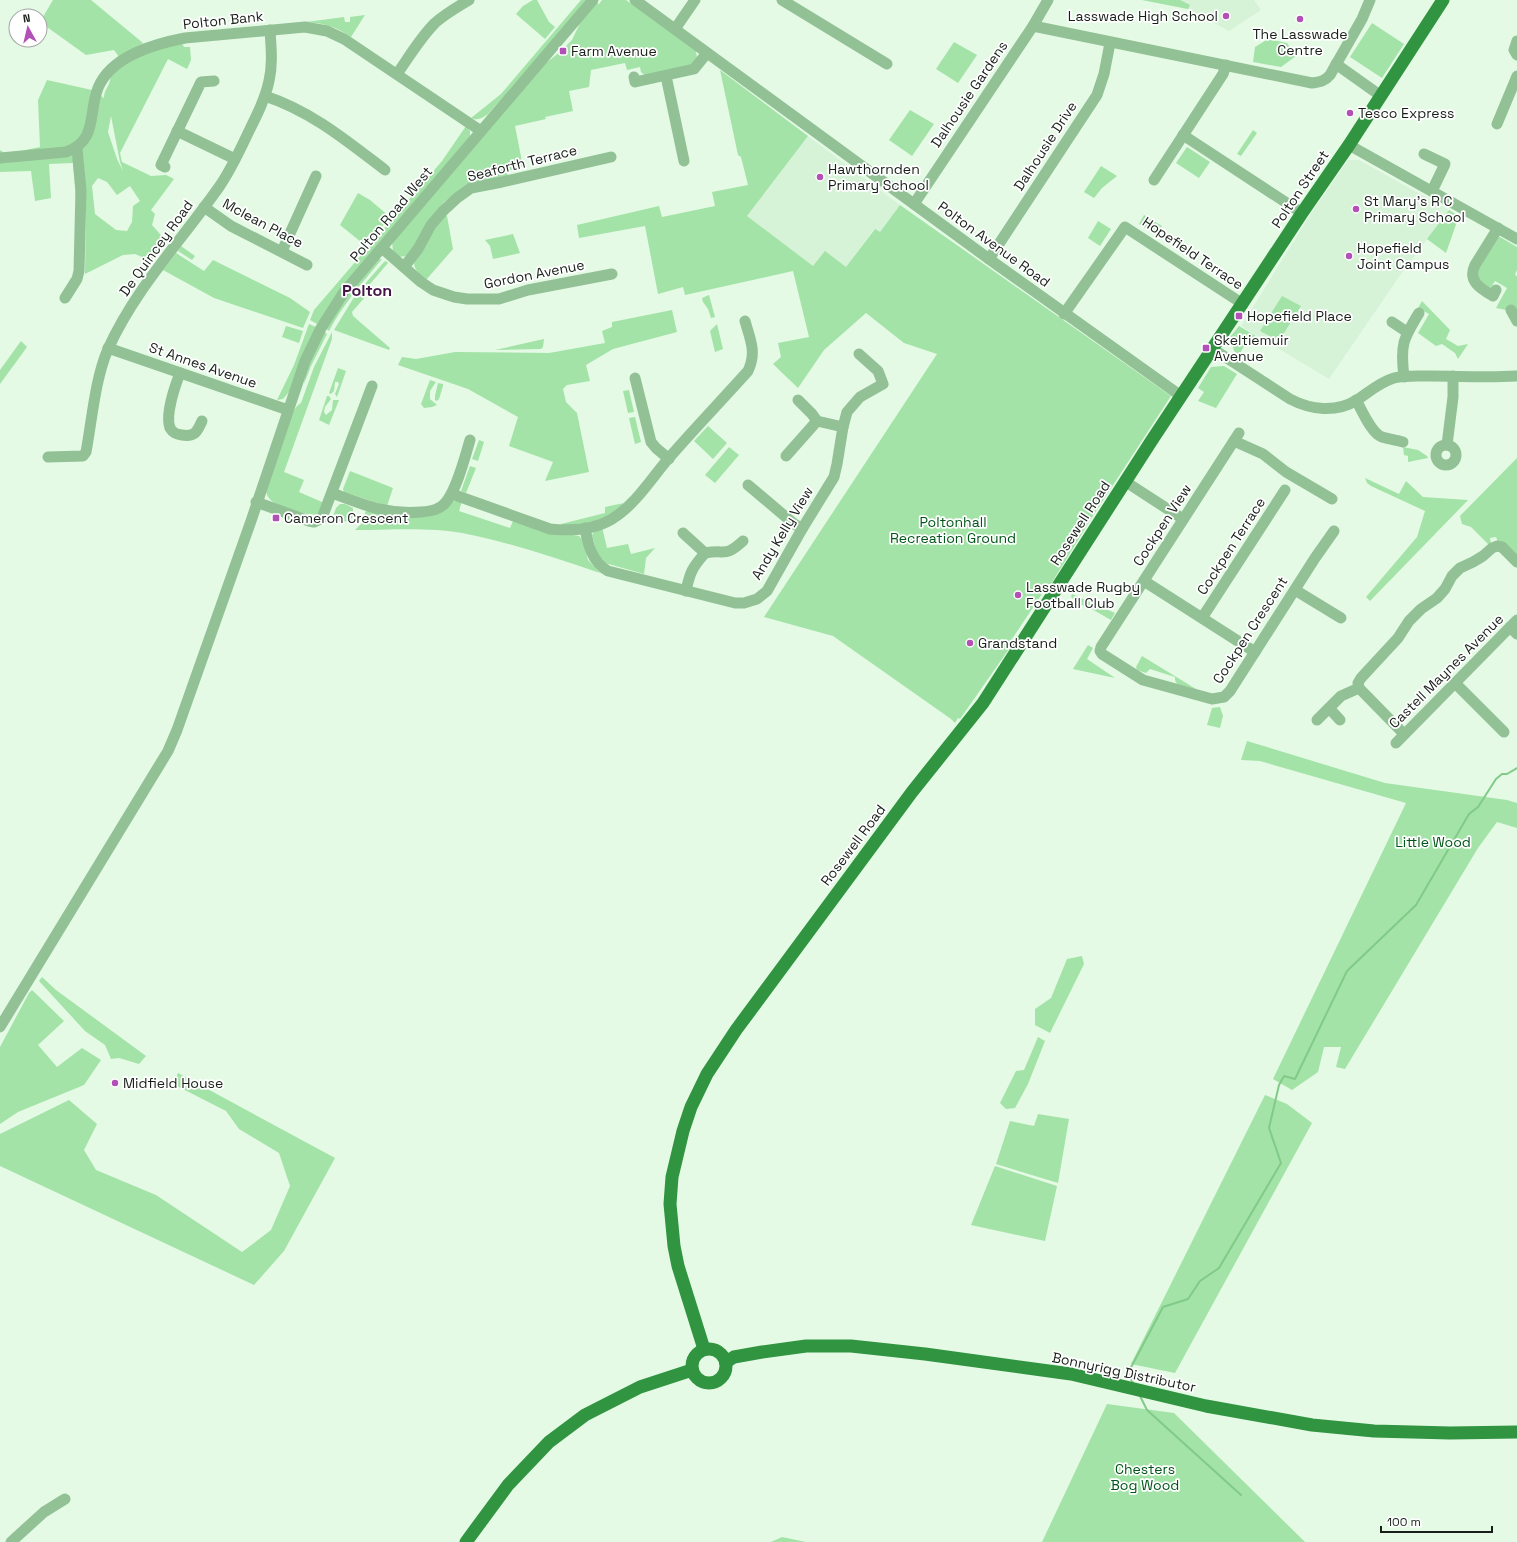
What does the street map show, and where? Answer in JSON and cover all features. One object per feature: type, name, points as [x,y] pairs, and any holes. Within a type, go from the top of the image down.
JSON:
[{"type":"main road","name":"Polton Street","points":[[1181,396],[1302,213],[1349,145],[1443,0]]},
{"type":"main road","name":"Rosewell Road","points":[[704,1349],[678,1266],[674,1246],[670,1204],[672,1177],[683,1131],[691,1107],[707,1074],[736,1030],[908,798],[983,703],[1181,396]]},
{"type":"main road","name":"Bonnyrigg Distributor","points":[[726,1362],[734,1357],[806,1346],[851,1346],[925,1354],[1071,1374],[1206,1406],[1312,1425],[1374,1431],[1442,1433],[1517,1432]]},
{"type":"main road","points":[[704,1349],[710,1349],[720,1353],[726,1362],[724,1374],[716,1382],[704,1383],[694,1376],[692,1370],[693,1360],[699,1351],[704,1349]]},
{"type":"main road","points":[[466,1542],[508,1485],[549,1442],[585,1415],[640,1387],[692,1370]]},
{"type":"street","points":[[397,74],[420,40],[435,23],[469,0]]},
{"type":"street","name":"Polton Road West","points":[[0,1027],[168,751],[180,723],[305,361],[321,328],[344,292],[593,0]]},
{"type":"street","name":"Polton Avenue Road","points":[[635,0],[1064,314],[1181,396]]},
{"type":"street","points":[[675,29],[695,0]]},
{"type":"street","points":[[782,0],[887,64]]},
{"type":"street","name":"Dalhousie Gardens","points":[[914,204],[1033,26],[1048,0]]},
{"type":"street","points":[[1033,26],[1110,43],[1312,83],[1326,79],[1362,19],[1370,0]]},
{"type":"street","name":"Polton Bank","points":[[77,149],[84,141],[91,127],[98,88],[112,69],[136,52],[168,41],[305,27],[327,31],[344,39],[481,131]]},
{"type":"street","name":"De Quincey Road","points":[[48,457],[83,456],[86,452],[101,371],[108,348],[122,322],[153,273],[219,187],[265,96],[271,68],[270,30]]},
{"type":"street","name":"Dalhousie Drive","points":[[989,259],[1097,95],[1104,74],[1110,43]]},
{"type":"street","points":[[634,77],[635,82],[694,69],[707,53]]},
{"type":"street","points":[[1336,64],[1380,96]]},
{"type":"street","points":[[1154,180],[1223,74],[1226,65]]},
{"type":"street","points":[[666,76],[684,161]]},
{"type":"street","points":[[1497,124],[1517,76]]},
{"type":"street","points":[[165,167],[161,165],[201,82],[214,81]]},
{"type":"street","points":[[265,96],[303,111],[385,170]]},
{"type":"street","points":[[177,131],[234,159]]},
{"type":"street","points":[[1183,134],[1302,213]]},
{"type":"street","points":[[1349,145],[1517,239]]},
{"type":"street","points":[[0,158],[66,152],[77,149],[81,190],[80,270],[77,279],[65,298]]},
{"type":"street","points":[[1424,154],[1445,164],[1432,191]]},
{"type":"street","name":"Seaforth Terrace","points":[[404,267],[418,249],[431,225],[456,198],[471,188],[611,157]]},
{"type":"street","points":[[282,251],[316,176]]},
{"type":"street","name":"Mclean Place","points":[[204,207],[232,226],[308,264]]},
{"type":"street","name":"Hopefield Terrace","points":[[1064,314],[1125,227],[1243,304]]},
{"type":"street","points":[[1496,290],[1493,296],[1477,286],[1473,276],[1473,269],[1498,228]]},
{"type":"street","name":"Gordon Avenue","points":[[382,248],[421,282],[433,290],[454,297],[478,300],[499,298],[528,290],[612,274]]},
{"type":"street","points":[[1511,310],[1517,321]]},
{"type":"street","points":[[1404,376],[1402,358],[1403,341],[1419,313]]},
{"type":"street","points":[[452,494],[550,529],[566,531],[585,528],[606,522],[625,511],[669,459],[748,371],[753,355],[745,320]]},
{"type":"street","points":[[1392,322],[1407,332]]},
{"type":"street","name":"St Annes Avenue","points":[[108,348],[288,410]]},
{"type":"street","points":[[1213,349],[1301,405],[1311,408],[1331,408],[1345,405],[1356,400],[1376,386],[1394,378],[1404,376],[1517,376]]},
{"type":"street","name":"Andy Kelly View","points":[[585,528],[593,557],[602,568],[608,571],[734,603],[744,603],[757,600],[767,591],[834,476],[847,412],[860,397],[883,384],[878,371],[859,354]]},
{"type":"street","points":[[180,373],[173,393],[169,418],[170,428],[176,434],[189,436],[197,431],[202,421]]},
{"type":"street","points":[[1447,445],[1453,397],[1453,376]]},
{"type":"street","points":[[635,378],[651,442],[669,459]]},
{"type":"street","points":[[256,502],[309,521],[314,522],[322,518],[372,386]]},
{"type":"street","points":[[798,400],[817,421],[843,427]]},
{"type":"street","points":[[1356,400],[1377,434],[1403,442]]},
{"type":"street","points":[[786,456],[817,421]]},
{"type":"street","name":"Cockpen View","points":[[1143,680],[1102,654],[1100,650],[1101,647],[1236,437],[1263,454],[1286,472],[1332,499]]},
{"type":"street","points":[[332,493],[386,511],[400,512],[436,510],[442,507],[452,494],[470,440]]},
{"type":"street","points":[[1126,482],[1184,519]]},
{"type":"street","points":[[748,485],[771,499],[793,523],[802,529]]},
{"type":"street","name":"Cockpen Terrace","points":[[1202,618],[1285,490]]},
{"type":"street","name":"Cockpen Crescent","points":[[1143,680],[1212,699],[1220,698],[1230,691],[1334,530]]},
{"type":"street","points":[[683,533],[705,553]]},
{"type":"street","points":[[686,591],[693,566],[705,553],[724,553],[731,551],[743,541]]},
{"type":"street","points":[[1404,734],[1359,688],[1358,683],[1361,678],[1398,638],[1409,621],[1420,609],[1437,598],[1445,590],[1452,576],[1460,568],[1478,559],[1497,546],[1502,547],[1517,562]]},
{"type":"street","points":[[1144,580],[1255,652]]},
{"type":"street","points":[[1295,590],[1341,618]]},
{"type":"street","name":"Castell Maynes Avenue","points":[[1396,743],[1455,682],[1515,627]]},
{"type":"street","points":[[1455,682],[1504,732]]},
{"type":"street","points":[[1317,720],[1341,696],[1359,688]]},
{"type":"street","points":[[1329,708],[1340,720]]},
{"type":"street","points":[[11,1542],[44,1512],[65,1499]]},
{"type":"shaded area","name":"Lasswade High School","points":[[1142,0],[1254,0],[1261,10],[1229,31],[1188,9]]},
{"type":"shaded area","name":"Hawthornden Primary School","points":[[808,136],[900,205],[879,233],[874,229],[846,267],[813,266],[747,216]]},
{"type":"shaded area","name":"Hopefield Joint Campus","points":[[1348,160],[1359,160],[1449,210],[1401,274],[1329,379],[1241,326],[1310,215]]},
{"type":"green space","points":[[53,0],[91,0],[143,43],[119,57],[114,50],[86,55],[48,28],[48,8]]},
{"type":"green space","points":[[533,0],[537,0],[549,22],[555,27],[545,39],[516,14],[523,6]]},
{"type":"green space","points":[[581,0],[588,0],[488,114],[478,119],[471,118],[501,94]]},
{"type":"green space","points":[[602,0],[626,0],[692,47],[696,51],[697,59],[691,66],[646,76],[641,72],[640,67],[627,70],[625,63],[591,70],[589,87],[569,91],[573,111],[545,117],[546,119],[515,126],[523,167],[507,171],[508,176],[465,186],[444,202],[429,220],[417,245],[407,256],[398,257],[393,251],[392,242],[542,66],[560,52],[572,40],[580,23],[597,3],[599,4]]},
{"type":"green space","points":[[1142,0],[1180,0],[1190,5],[1188,9]]},
{"type":"green space","points":[[365,15],[351,37],[330,26],[306,22],[344,17],[345,22],[350,22],[350,17]]},
{"type":"green space","points":[[1372,23],[1404,44],[1382,78],[1350,57]]},
{"type":"green space","points":[[1268,39],[1287,43],[1296,56],[1281,67],[1253,62],[1255,47]]},
{"type":"green space","points":[[954,42],[977,55],[958,83],[936,69]]},
{"type":"green space","points":[[182,43],[184,47],[190,47],[191,60],[187,69],[168,59],[120,153],[122,162],[151,176],[166,175],[174,179],[151,210],[155,214],[152,225],[167,242],[151,261],[135,254],[123,255],[85,274],[86,210],[76,201],[73,163],[49,164],[51,198],[35,201],[31,171],[0,172],[0,150],[6,154],[40,147],[38,100],[47,80],[92,90],[104,98],[111,76],[125,64],[144,54]],"holes":[[[111,116],[120,162],[123,171],[117,159],[108,132]],[[98,178],[107,182],[117,195],[130,186],[140,201],[133,206],[132,222],[127,231],[116,230],[95,214],[92,186]]]},
{"type":"green space","points":[[1001,44],[1006,48],[995,64],[990,60]]},
{"type":"green space","name":"Poltonhall Recreation Ground","points":[[720,70],[808,136],[747,216],[813,266],[825,251],[846,267],[875,229],[880,232],[900,205],[1171,396],[1091,519],[1051,584],[1048,585],[1012,639],[1016,639],[960,719],[958,718],[955,723],[833,636],[764,617],[937,354],[904,343],[866,313],[824,350],[798,388],[773,364],[781,357],[778,343],[809,337],[793,271],[685,295],[683,287],[658,294],[645,226],[579,238],[577,225],[659,206],[662,217],[715,206],[712,192],[748,185],[741,157],[738,155]]},
{"type":"green space","points":[[910,110],[934,124],[912,156],[889,140]]},
{"type":"green space","points":[[466,126],[470,131],[470,136],[317,324],[310,320],[314,310],[442,161]]},
{"type":"green space","points":[[1253,130],[1257,133],[1241,156],[1237,154]]},
{"type":"green space","points":[[1187,147],[1210,162],[1199,178],[1176,163]]},
{"type":"green space","points":[[1101,166],[1117,176],[1102,188],[1094,198],[1084,192]]},
{"type":"green space","points":[[358,193],[370,200],[390,217],[366,246],[340,225]]},
{"type":"green space","points":[[1449,210],[1459,216],[1446,253],[1427,239]]},
{"type":"green space","points":[[445,214],[447,216],[453,249],[426,280],[416,270],[414,263]]},
{"type":"green space","points":[[1144,215],[1162,226],[1156,235],[1139,224]]},
{"type":"green space","points":[[1098,221],[1111,229],[1100,246],[1088,238]]},
{"type":"green space","points":[[513,234],[520,253],[493,259],[490,246],[485,240]]},
{"type":"green space","points":[[1500,237],[1517,247],[1517,270],[1515,274],[1517,277],[1517,312],[1496,308],[1507,288],[1495,281],[1490,289],[1480,283],[1476,272],[1497,238]]},
{"type":"green space","points":[[181,246],[195,256],[192,260],[178,251]]},
{"type":"green space","points":[[176,253],[204,271],[213,260],[290,298],[310,312],[303,328],[214,298],[163,270]]},
{"type":"green space","points":[[382,259],[347,302],[329,331],[325,328],[341,303],[377,260]]},
{"type":"green space","points":[[386,261],[388,263],[370,284],[373,287],[372,289],[352,312],[353,316],[390,348],[389,350],[334,330],[356,294]]},
{"type":"green space","points":[[709,295],[715,317],[711,318],[702,298]]},
{"type":"green space","points":[[1282,296],[1301,306],[1279,341],[1260,331]]},
{"type":"green space","points":[[1422,301],[1450,330],[1446,339],[1458,346],[1468,344],[1458,359],[1455,353],[1442,344],[1436,346],[1418,333],[1429,314],[1418,308]]},
{"type":"green space","points":[[672,310],[677,332],[613,349],[586,365],[590,381],[567,385],[563,389],[566,402],[577,413],[589,472],[545,481],[553,462],[509,446],[518,417],[468,389],[398,365],[402,357],[416,359],[455,352],[549,353],[605,343],[602,331],[612,327],[612,322]]},
{"type":"green space","points":[[309,324],[316,327],[289,392],[283,399],[277,400],[294,365]]},
{"type":"green space","points":[[717,324],[723,349],[715,352],[710,331]]},
{"type":"green space","points":[[286,326],[303,331],[299,343],[282,337]]},
{"type":"green space","points":[[1239,326],[1261,339],[1260,341],[1255,338],[1252,344],[1247,341],[1239,355],[1234,351],[1230,337]]},
{"type":"green space","points":[[324,331],[327,334],[304,384],[306,370]]},
{"type":"green space","points":[[332,332],[332,339],[284,472],[304,480],[299,492],[322,502],[323,505],[318,514],[314,515],[288,509],[273,502],[269,499],[266,491],[286,429],[296,408],[301,403],[314,367]]},
{"type":"green space","points":[[544,339],[543,347],[541,349],[495,350]]},
{"type":"green space","points":[[21,341],[27,347],[0,384],[0,370]]},
{"type":"green space","points":[[1224,366],[1237,374],[1216,408],[1198,401],[1204,392],[1198,388],[1211,367]]},
{"type":"green space","points":[[338,368],[346,371],[337,397],[335,394],[339,384],[338,382],[335,382],[334,391],[331,394],[329,393]]},
{"type":"green space","points":[[430,380],[436,382],[430,391],[430,399],[437,405],[424,408],[421,404]]},
{"type":"green space","points":[[438,383],[443,384],[443,386],[437,401],[435,400],[435,396]]},
{"type":"green space","points":[[629,390],[634,412],[628,413],[623,391]]},
{"type":"green space","points":[[327,396],[331,399],[325,407],[324,412],[326,415],[332,410],[333,400],[339,400],[329,425],[319,420]]},
{"type":"green space","points":[[635,417],[641,442],[635,444],[629,418]]},
{"type":"green space","points":[[708,426],[727,443],[713,459],[694,441]]},
{"type":"green space","points":[[479,440],[484,442],[478,461],[472,459]]},
{"type":"green space","points":[[729,447],[739,455],[715,483],[705,475]]},
{"type":"green space","points":[[1403,447],[1418,450],[1428,458],[1408,462],[1408,456],[1404,455]]},
{"type":"green space","points":[[1517,458],[1517,556],[1498,542],[1496,537],[1490,538],[1491,544],[1489,545],[1471,527],[1462,524],[1460,516]]},
{"type":"green space","points":[[470,466],[476,468],[466,493],[461,491]]},
{"type":"green space","points":[[350,471],[393,488],[387,506],[344,492],[343,489]]},
{"type":"green space","points":[[1365,478],[1399,494],[1406,481],[1423,497],[1468,500],[1370,601],[1366,597],[1417,537],[1425,511],[1371,486],[1367,483]]},
{"type":"green space","points":[[455,501],[462,501],[459,511],[510,528],[513,521],[572,533],[573,535],[579,536],[582,539],[588,560],[600,573],[549,556],[462,533],[423,529],[355,530],[362,523],[366,510],[393,515]]},
{"type":"green space","points":[[624,503],[621,509],[594,522],[562,526],[561,524],[605,513],[605,507]]},
{"type":"green space","points":[[340,504],[345,504],[353,508],[353,516],[351,519],[342,521],[332,519],[336,508]]},
{"type":"green space","points":[[602,527],[607,548],[628,544],[631,554],[655,548],[646,558],[644,574],[605,563],[597,553],[592,535]]},
{"type":"green space","points":[[1072,594],[1115,613],[1111,620],[1090,608],[1088,609],[1071,597]]},
{"type":"green space","points":[[1088,645],[1093,648],[1087,659],[1115,678],[1073,669]]},
{"type":"green space","points":[[1142,656],[1196,689],[1177,684],[1175,677],[1150,669],[1146,673],[1137,670],[1136,667]]},
{"type":"green space","points":[[1220,707],[1223,716],[1220,728],[1207,725],[1212,708]]},
{"type":"green space","name":"Little Wood","points":[[1247,741],[1385,783],[1507,800],[1517,803],[1517,828],[1497,822],[1478,848],[1345,1069],[1336,1067],[1341,1047],[1324,1047],[1318,1072],[1292,1090],[1273,1079],[1406,803],[1260,761],[1241,760]]},
{"type":"green space","points":[[1082,956],[1084,964],[1050,1033],[1035,1025],[1035,1009],[1051,998],[1067,959]]},
{"type":"green space","points":[[42,977],[56,990],[146,1056],[139,1064],[119,1058],[111,1059],[105,1045],[85,1031],[39,981]]},
{"type":"green space","points":[[32,990],[64,1021],[38,1045],[57,1067],[82,1048],[101,1060],[84,1085],[18,1112],[0,1124],[0,1047]]},
{"type":"green space","points":[[1038,1037],[1045,1041],[1028,1084],[1015,1108],[1006,1109],[1000,1103],[1016,1071],[1024,1070]]},
{"type":"green space","points":[[178,1073],[335,1158],[284,1251],[254,1285],[0,1166],[0,1134],[69,1100],[97,1124],[84,1150],[96,1170],[156,1195],[242,1252],[271,1230],[290,1186],[279,1153],[239,1129],[226,1111],[173,1084]]},
{"type":"green space","points":[[1265,1095],[1287,1104],[1312,1123],[1175,1373],[1131,1364]]},
{"type":"green space","points":[[1038,1114],[1069,1119],[1058,1183],[996,1164],[1010,1121],[1034,1126]]},
{"type":"green space","points":[[995,1166],[1057,1186],[1045,1241],[971,1225]]},
{"type":"green space","name":"Chesters Bog Wood","points":[[1107,1404],[1174,1413],[1305,1542],[1042,1542]]},
{"type":"green space","points":[[782,1537],[806,1542],[771,1542]]},
{"type":"waterway","points":[[1133,1383],[1128,1373],[1163,1307],[1188,1299],[1200,1281],[1219,1268],[1281,1163],[1269,1128],[1279,1085],[1284,1076],[1295,1079],[1347,971],[1416,905],[1469,814],[1478,807],[1496,779],[1502,774],[1507,774],[1517,768]]},
{"type":"waterway","points":[[1140,1396],[1147,1410],[1241,1495]]},
{"type":"place","name":"Lasswade High School","points":[[1226,16]]},
{"type":"place","name":"The Lasswade Centre","points":[[1300,19]]},
{"type":"place","name":"Farm Avenue","points":[[563,51]]},
{"type":"place","name":"Tesco Express","points":[[1350,113]]},
{"type":"place","name":"Hawthornden Primary School","points":[[820,177]]},
{"type":"place","name":"St Mary's R C Primary School","points":[[1356,209]]},
{"type":"place","name":"Hopefield Joint Campus","points":[[1349,256]]},
{"type":"place","name":"Hopefield Place","points":[[1239,316]]},
{"type":"place","name":"Skeltiemuir Avenue","points":[[1206,348]]},
{"type":"place","name":"Cameron Crescent","points":[[276,518]]},
{"type":"place","name":"Lasswade Rugby Football Club","points":[[1018,595]]},
{"type":"place","name":"Grandstand","points":[[970,643]]},
{"type":"place","name":"Midfield House","points":[[115,1083]]},
{"type":"district","name":"Polton","points":[[367,290]]}]
